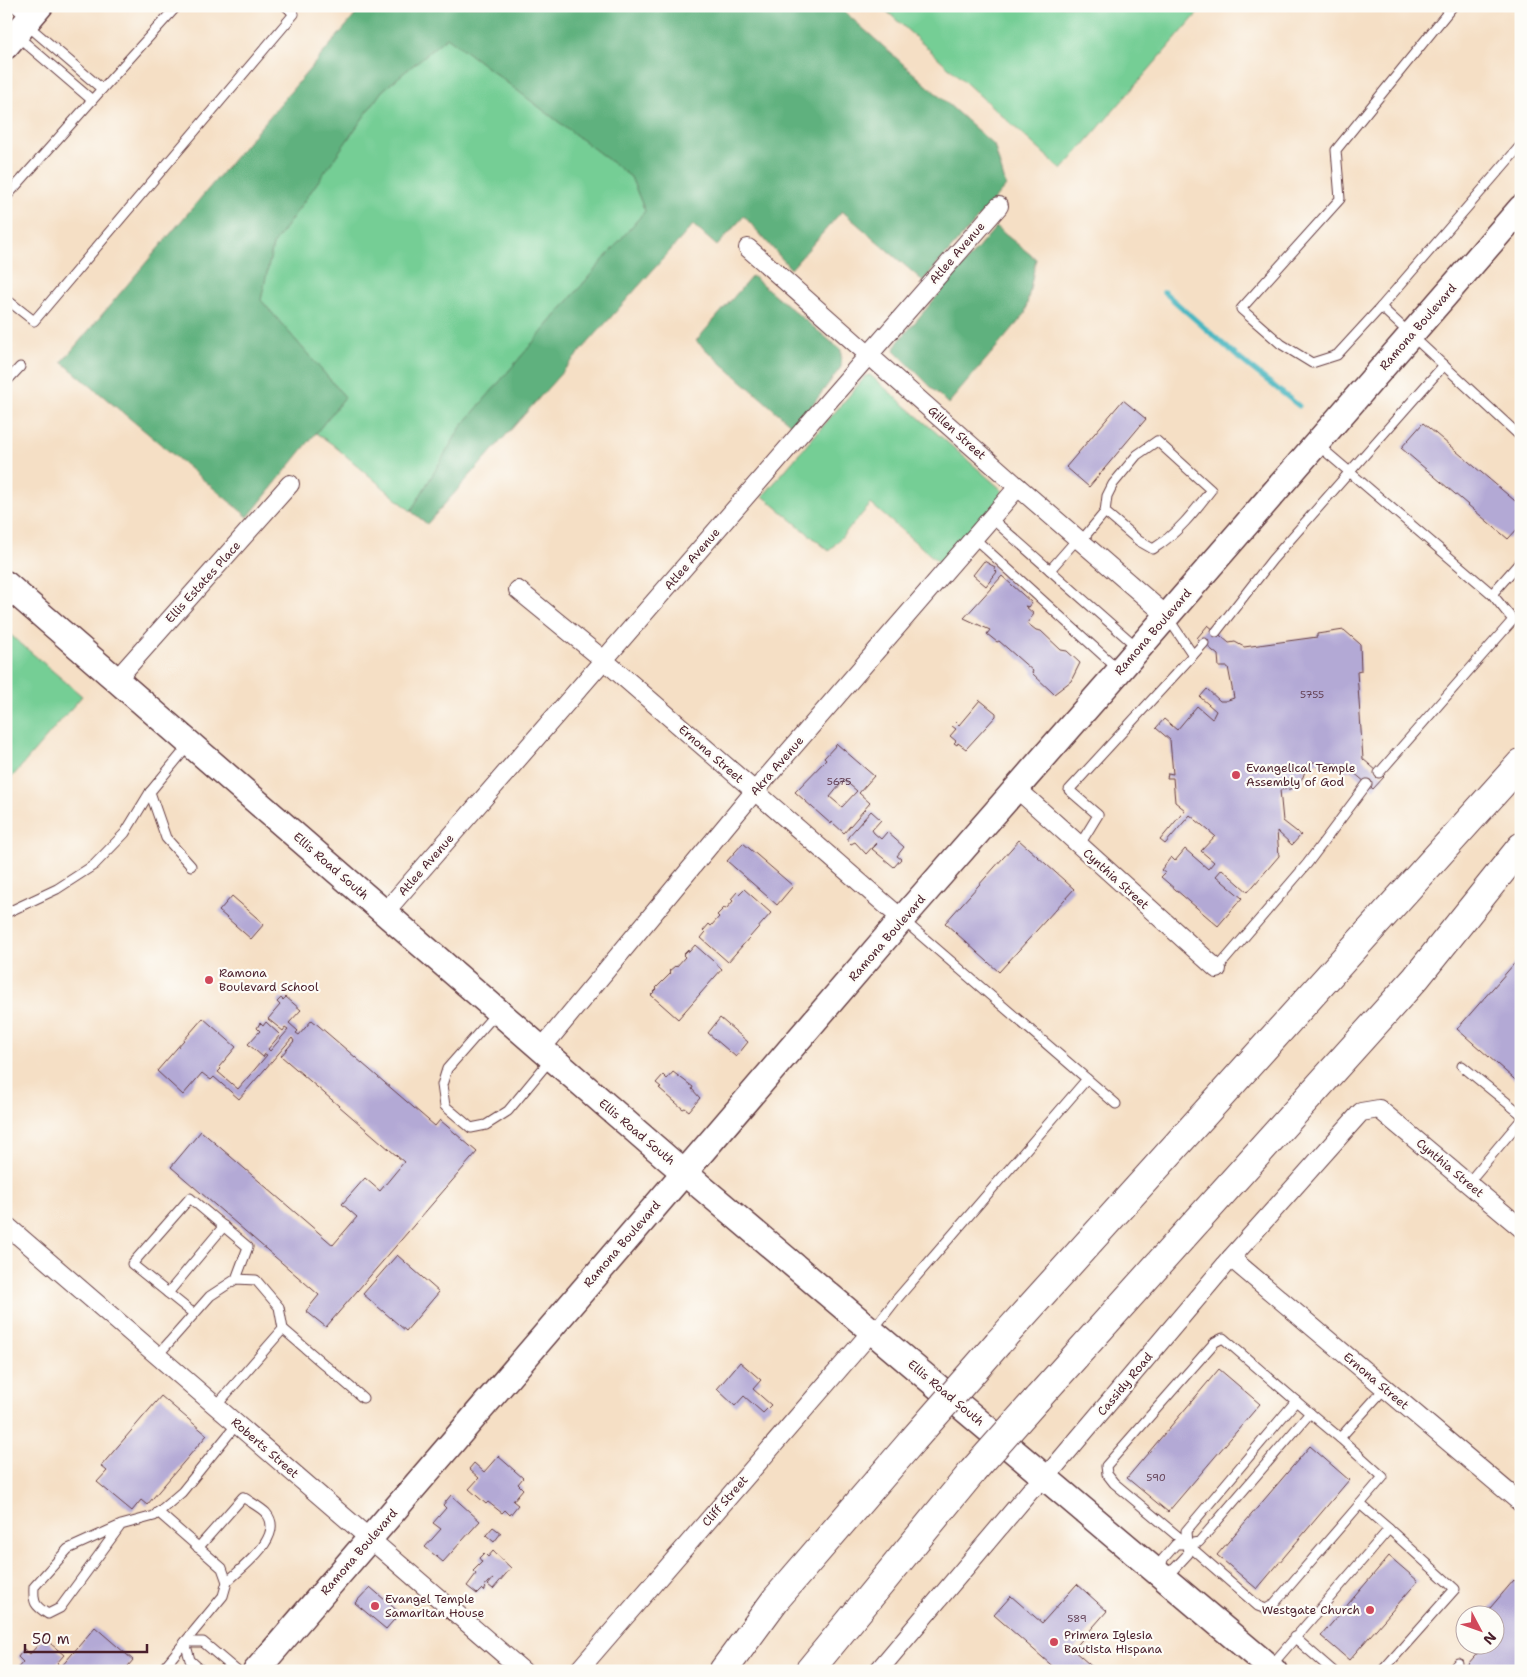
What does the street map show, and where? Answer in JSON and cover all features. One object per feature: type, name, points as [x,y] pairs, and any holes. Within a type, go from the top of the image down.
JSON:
[{"type":"highway","points":[[723,1671],[776,1599],[998,1343],[1521,763]]},
{"type":"highway","points":[[809,1671],[973,1471],[1416,978],[1521,847]]},
{"type":"highway","points":[[1416,978],[1521,873]]},
{"type":"street","name":"Atlee Avenue","points":[[385,912],[999,206]]},
{"type":"street","name":"Ramona Boulevard","points":[[256,1671],[902,919],[1521,208]]},
{"type":"street","name":"Gillen Street","points":[[748,248],[1167,616]]},
{"type":"street","name":"Ellis Estates Place","points":[[116,680],[290,484]]},
{"type":"street","name":"Akra Avenue","points":[[546,1054],[754,792],[1018,487]]},
{"type":"street","name":"Ellis Road South","points":[[6,584],[546,1054],[1272,1669]]},
{"type":"street","name":"Ernona Street","points":[[518,590],[605,661],[902,919]]},
{"type":"street","name":"Cynthia Street","points":[[1016,788],[1217,968]]},
{"type":"street","name":"Cynthia Street","points":[[1379,1109],[1521,1228]]},
{"type":"street","name":"Cassidy Road","points":[[878,1671],[1030,1490],[1046,1477],[1231,1258],[1354,1119],[1361,1112],[1379,1109]]},
{"type":"street","name":"Roberts Street","points":[[6,1225],[523,1671]]},
{"type":"street","name":"Ernona Street","points":[[1231,1258],[1521,1504]]},
{"type":"street","name":"Cliff Street","points":[[578,1671],[872,1331]]},
{"type":"lane","points":[[6,197],[177,6]]},
{"type":"lane","points":[[6,299],[34,321],[296,10],[286,6]]},
{"type":"lane","points":[[1453,6],[1336,150],[1340,199],[1242,309],[1282,344],[1312,364],[1338,355],[1382,307],[1521,145]]},
{"type":"lane","points":[[21,23],[102,89]]},
{"type":"lane","points":[[21,23],[92,100]]},
{"type":"lane","points":[[1382,307],[1521,437]]},
{"type":"lane","points":[[1216,632],[1272,560],[1444,365]]},
{"type":"lane","points":[[6,382],[20,367]]},
{"type":"lane","points":[[1050,570],[1106,512],[1107,496],[1113,484],[1137,455],[1157,441],[1211,490],[1195,512],[1168,540],[1153,548],[1147,547],[1139,541],[1106,512]]},
{"type":"lane","points":[[1316,444],[1492,594],[1513,620],[1379,773]]},
{"type":"lane","points":[[991,518],[1139,649]]},
{"type":"lane","points":[[974,538],[1120,670]]},
{"type":"lane","points":[[1492,594],[1521,561]]},
{"type":"lane","points":[[1167,616],[1194,655]]},
{"type":"lane","points":[[1079,846],[1098,815],[1069,790],[1204,643]]},
{"type":"lane","points":[[6,913],[58,889],[94,865],[125,833],[150,792],[190,744]]},
{"type":"lane","points":[[1217,968],[1307,864],[1367,784]]},
{"type":"lane","points":[[150,792],[166,838],[191,866]]},
{"type":"lane","points":[[902,919],[1116,1104]]},
{"type":"lane","points":[[498,1011],[447,1069],[442,1085],[444,1106],[471,1128],[486,1126],[508,1111],[546,1054]]},
{"type":"lane","points":[[1462,1066],[1521,1114]]},
{"type":"lane","points":[[872,1331],[896,1300],[1088,1079]]},
{"type":"lane","points":[[1468,1183],[1521,1120]]},
{"type":"lane","points":[[194,1314],[132,1264],[190,1198],[248,1246],[236,1279]]},
{"type":"lane","points":[[168,1293],[224,1226]]},
{"type":"lane","points":[[158,1356],[210,1296],[236,1279],[256,1280],[279,1308],[283,1329],[363,1398]]},
{"type":"lane","points":[[216,1406],[283,1329]]},
{"type":"lane","points":[[1224,1338],[1340,1438],[1383,1477],[1273,1605],[1266,1609],[1258,1606],[1114,1483],[1107,1474],[1106,1466],[1215,1342],[1224,1338]]},
{"type":"lane","points":[[1340,1438],[1385,1388]]},
{"type":"lane","points":[[1296,1401],[1186,1531],[1187,1544],[1188,1554],[1174,1569],[1160,1574],[1162,1559],[1176,1544],[1187,1544],[1199,1542],[1310,1413]]},
{"type":"lane","points":[[121,1525],[60,1608],[48,1614],[37,1608],[33,1596],[34,1587],[68,1549],[121,1525],[154,1516],[182,1492],[236,1424]]},
{"type":"lane","points":[[160,1671],[223,1596],[227,1582],[261,1549],[270,1536],[272,1526],[266,1513],[243,1497],[198,1548]]},
{"type":"lane","points":[[1360,1504],[1455,1589],[1382,1671]]},
{"type":"lane","points":[[158,1512],[222,1568],[227,1582]]},
{"type":"lane","points":[[1272,1669],[1294,1638],[1389,1529]]},
{"type":"lane","points":[[1294,1638],[1334,1671]]},
{"type":"lane","points":[[185,1642],[190,1660],[202,1671]]},
{"type":"lane","points":[[185,1642],[204,1642],[237,1671]]},
{"type":"lane","points":[[1451,1671],[1458,1663]]},
{"type":"green space","points":[[363,6],[838,6],[994,145],[1006,186],[923,281],[842,211],[791,269],[744,216],[717,246],[693,225],[427,524],[411,511],[461,427],[645,211],[631,177],[447,37],[382,91],[273,245],[261,300],[345,397],[248,517],[62,362]]},
{"type":"green space","points":[[881,6],[1204,6],[1062,170]]},
{"type":"green space","points":[[447,37],[631,177],[645,211],[461,427],[411,511],[332,444],[316,433],[345,397],[261,300],[273,245],[382,91]]},
{"type":"green space","points":[[996,227],[1036,259],[1025,314],[948,404],[894,350],[898,342]]},
{"type":"green space","points":[[752,276],[841,350],[841,367],[795,428],[696,341]]},
{"type":"green space","points":[[870,375],[1002,490],[1001,498],[942,565],[871,504],[829,551],[763,496],[866,376]]},
{"type":"green space","points":[[6,631],[82,696],[6,784]]},
{"type":"building","points":[[1123,400],[1146,419],[1089,487],[1066,467]]},
{"type":"building","points":[[1423,423],[1521,506],[1521,525],[1508,539],[1401,448]]},
{"type":"building","points":[[984,561],[995,567],[994,569],[997,572],[986,586],[973,575]]},
{"type":"building","points":[[1002,576],[1032,603],[1029,607],[1025,606],[1034,614],[1027,623],[1036,630],[1041,631],[1061,650],[1067,651],[1080,663],[1071,681],[1054,694],[1032,673],[1033,671],[999,641],[997,642],[987,634],[990,630],[964,618]]},
{"type":"building","name":"Evangelical Temple Assembly of God","points":[[1208,625],[1229,643],[1235,642],[1244,647],[1317,637],[1317,634],[1344,630],[1360,644],[1361,671],[1357,672],[1363,759],[1384,777],[1373,789],[1352,771],[1340,771],[1339,764],[1308,762],[1303,777],[1297,785],[1290,789],[1280,790],[1283,821],[1301,835],[1292,845],[1277,831],[1279,856],[1248,892],[1222,869],[1216,876],[1242,898],[1218,926],[1161,877],[1165,873],[1161,870],[1171,857],[1175,861],[1185,849],[1208,869],[1214,862],[1201,851],[1215,836],[1190,815],[1165,844],[1160,840],[1185,810],[1175,802],[1173,778],[1167,778],[1168,773],[1173,774],[1170,740],[1156,728],[1164,719],[1177,730],[1197,706],[1212,719],[1216,711],[1200,697],[1207,689],[1220,701],[1234,698],[1228,667],[1219,667],[1218,655],[1197,638]]},
{"type":"building","points":[[980,700],[996,713],[996,716],[966,749],[958,743],[957,745],[954,743],[956,741],[950,736],[956,729],[952,726],[956,722],[959,725]]},
{"type":"building","points":[[837,744],[874,776],[859,793],[870,803],[844,833],[795,792],[826,760],[824,758]],"holes":[[[844,780],[857,791],[842,807],[830,797]]]},
{"type":"building","points":[[871,811],[881,820],[872,830],[874,833],[881,839],[887,832],[904,847],[897,856],[901,859],[894,867],[872,849],[876,843],[866,854],[855,842],[851,844],[848,841],[848,837]]},
{"type":"building","points":[[1019,840],[1074,889],[999,972],[945,923]]},
{"type":"building","points":[[743,843],[793,886],[777,905],[727,861]]},
{"type":"building","points":[[744,889],[771,913],[728,962],[701,938],[705,933],[703,931],[709,924],[711,926],[719,917],[717,915],[733,901],[731,899],[737,892],[739,894]]},
{"type":"building","points":[[232,896],[264,924],[251,939],[219,911]]},
{"type":"building","points":[[695,945],[722,969],[678,1019],[651,995],[671,973],[669,971],[676,967],[685,957],[683,955],[688,950],[689,952]]},
{"type":"building","points":[[1521,956],[1521,1085],[1457,1029]]},
{"type":"building","points":[[286,997],[301,1010],[289,1023],[298,1031],[296,1033],[299,1035],[312,1020],[435,1126],[440,1120],[477,1152],[326,1327],[306,1311],[319,1295],[171,1167],[201,1131],[333,1245],[357,1217],[342,1204],[365,1178],[380,1191],[404,1162],[281,1056],[294,1041],[292,1038],[239,1099],[214,1077],[211,1080],[202,1073],[183,1095],[157,1071],[203,1018],[236,1047],[219,1067],[221,1069],[218,1072],[238,1089],[267,1055],[265,1054],[263,1057],[248,1044],[260,1031],[257,1028],[260,1023],[263,1026],[266,1022],[280,1035],[268,1049],[270,1051],[288,1030],[285,1028],[283,1031],[268,1019],[280,1005],[277,1002],[281,998],[283,1000]]},
{"type":"building","points":[[720,1018],[748,1042],[736,1057],[708,1033]]},
{"type":"building","points":[[673,1072],[693,1087],[692,1089],[700,1098],[689,1111],[685,1108],[683,1109],[659,1088],[661,1087],[656,1083],[663,1075],[667,1079]]},
{"type":"building","points":[[397,1255],[439,1292],[406,1331],[363,1294]]},
{"type":"building","points":[[740,1362],[761,1380],[753,1389],[771,1405],[763,1413],[744,1396],[735,1406],[717,1389]]},
{"type":"building","points":[[1219,1369],[1260,1404],[1168,1512],[1127,1478]]},
{"type":"building","points":[[161,1396],[207,1435],[147,1505],[141,1500],[132,1511],[97,1482],[107,1471],[101,1466]]},
{"type":"building","points":[[1310,1446],[1349,1480],[1257,1589],[1217,1555]]},
{"type":"building","points":[[498,1456],[523,1478],[518,1484],[523,1489],[513,1501],[518,1505],[510,1515],[505,1510],[502,1513],[488,1502],[486,1504],[469,1489],[479,1478],[469,1469],[474,1463],[484,1472]]},
{"type":"building","points":[[451,1495],[480,1521],[443,1562],[425,1547],[441,1529],[433,1523],[446,1508],[443,1505]]},
{"type":"building","points":[[493,1527],[501,1533],[494,1542],[486,1535]]},
{"type":"building","points":[[493,1551],[511,1568],[493,1589],[488,1585],[493,1579],[484,1586],[486,1588],[484,1591],[482,1589],[477,1594],[467,1586],[476,1574],[473,1571],[482,1562],[479,1558],[484,1553],[488,1557]]},
{"type":"building","points":[[1389,1556],[1418,1581],[1349,1660],[1321,1636]]},
{"type":"building","points":[[1514,1580],[1521,1586],[1521,1671],[1462,1671],[1477,1654],[1504,1654],[1504,1604],[1494,1604]]},
{"type":"building","points":[[1077,1584],[1107,1611],[1073,1650],[1097,1671],[1058,1671],[994,1615],[1011,1596],[1042,1623]]},
{"type":"building","name":"Evangel Temple Samaritan House","points":[[370,1587],[400,1613],[386,1629],[355,1603]]},
{"type":"building","points":[[95,1627],[133,1660],[124,1671],[15,1671],[23,1662],[18,1657],[24,1649],[30,1654],[44,1638],[64,1655],[57,1663],[61,1667]]},
{"type":"waterway","points":[[1164,292],[1240,359],[1299,406]]},
{"type":"place","name":"Evangelical Temple Assembly of God","points":[[1236,775]]},
{"type":"place","name":"Ramona Boulevard School","points":[[209,980]]},
{"type":"place","name":"Evangel Temple Samaritan House","points":[[375,1606]]},
{"type":"place","name":"Westgate Church","points":[[1370,1610]]},
{"type":"place","name":"Primera Iglesia Bautista Hispana","points":[[1054,1642]]}]
